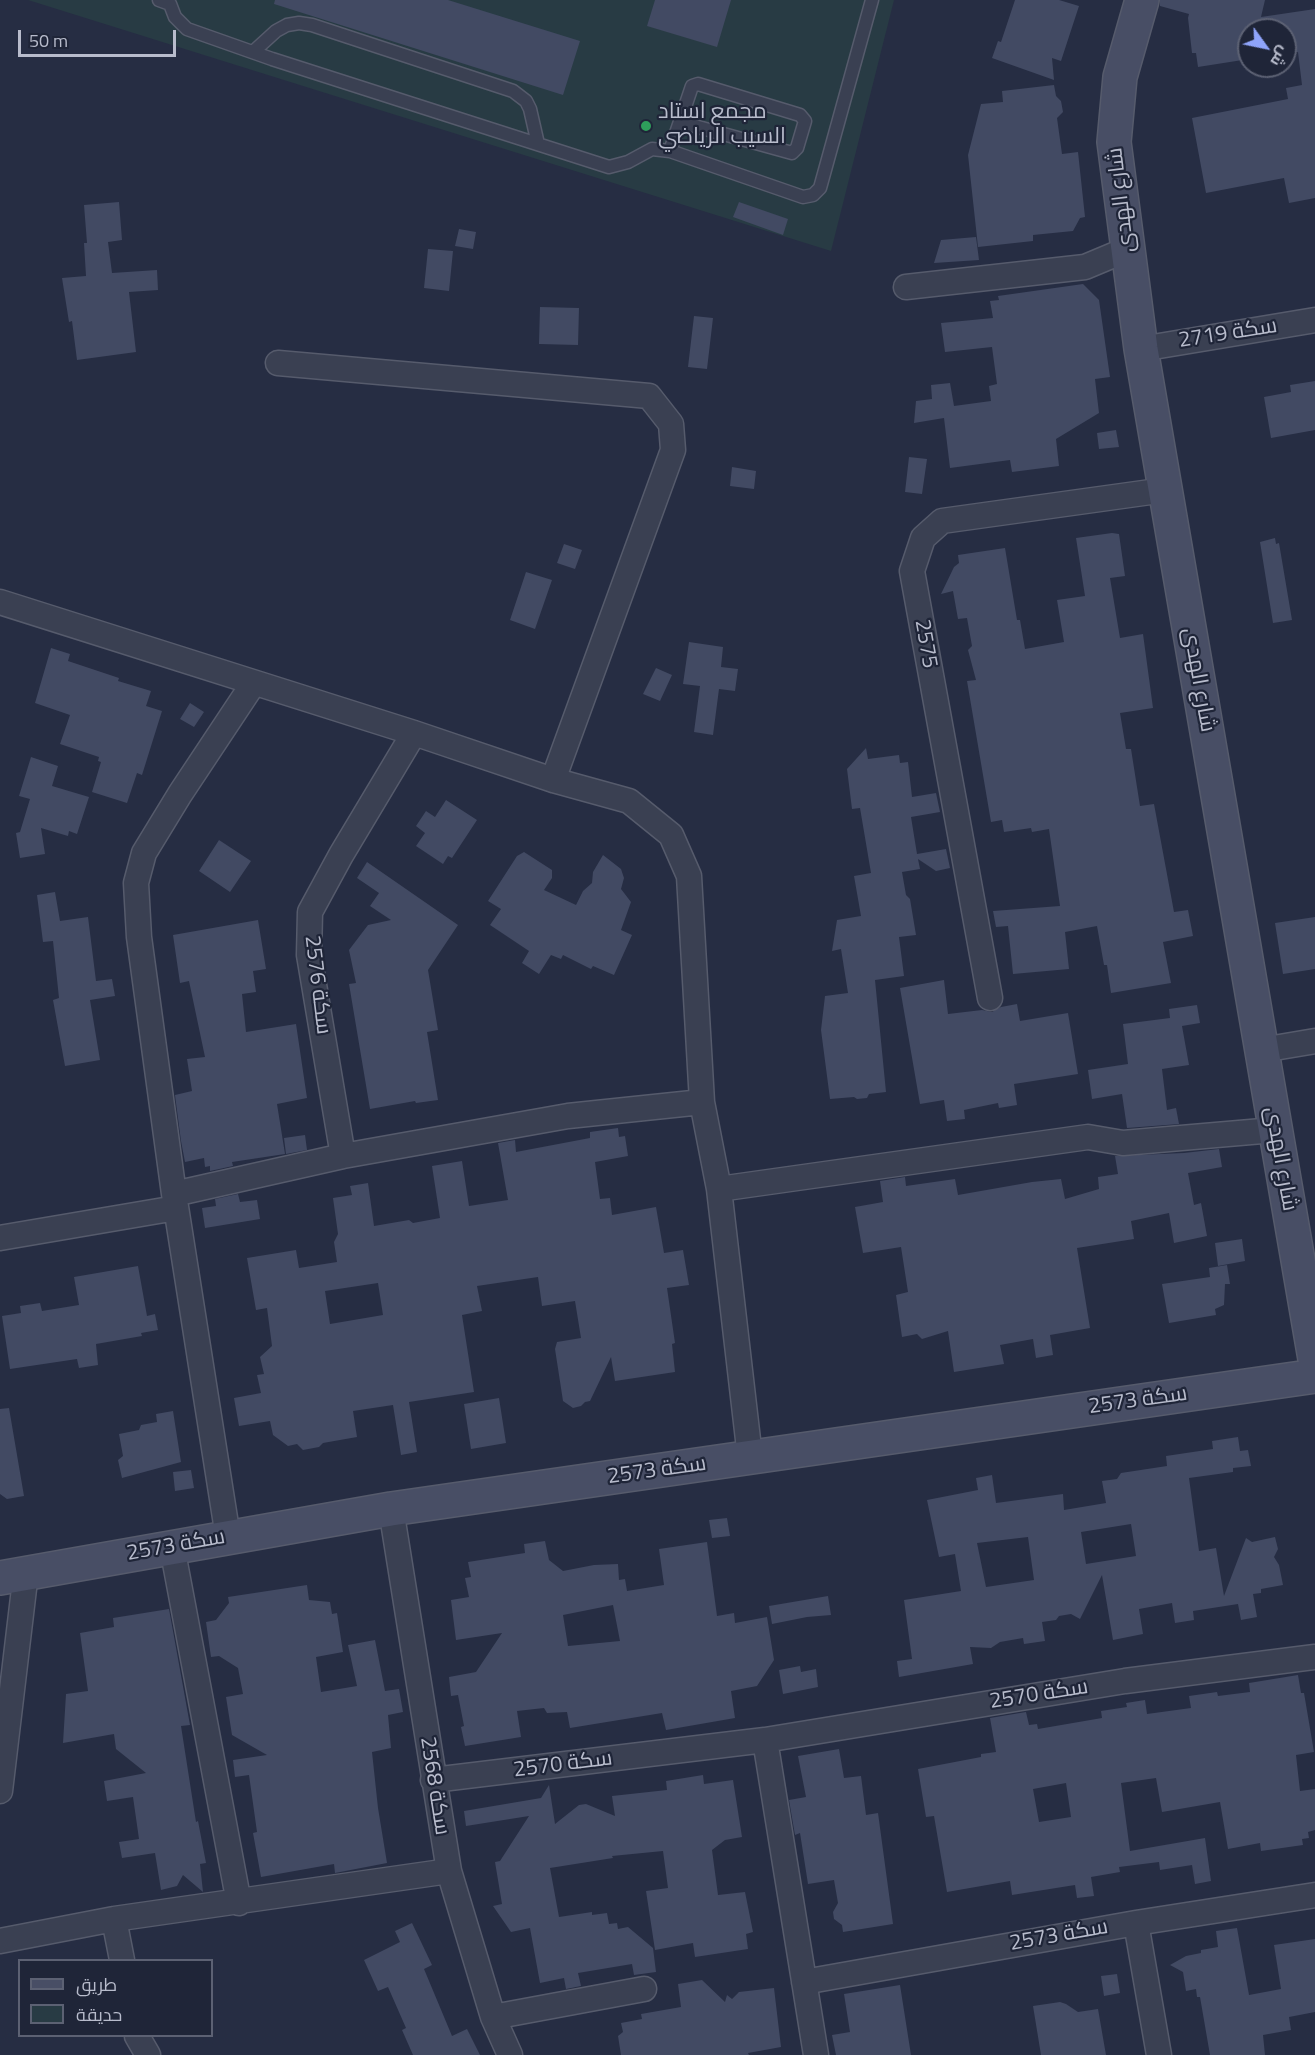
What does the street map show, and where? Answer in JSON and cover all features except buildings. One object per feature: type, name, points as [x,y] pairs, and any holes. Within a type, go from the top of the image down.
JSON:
[{"type":"street","name":"شارع الهدى","points":[[1142,0],[1120,77],[1114,142],[1141,349],[1315,1359]]},
{"type":"street","points":[[906,288],[1085,267],[1128,249]]},
{"type":"street","name":"سكة 2719","points":[[1141,349],[1315,320]]},
{"type":"street","points":[[278,363],[649,396],[671,424],[673,450],[553,780]]},
{"type":"street","name":"2575","points":[[990,998],[912,571],[923,538],[942,520],[1165,490]]},
{"type":"street","points":[[0,602],[253,684],[414,733],[553,780],[629,801],[671,835],[689,876],[702,1102],[719,1189],[750,1457]]},
{"type":"street","points":[[228,1537],[175,1201],[139,937],[136,883],[144,853],[253,684]]},
{"type":"street","name":"سكة 2576","points":[[343,1156],[309,955],[310,912],[341,855],[414,733]]},
{"type":"street","points":[[1262,1050],[1315,1041]]},
{"type":"street","points":[[0,1238],[175,1201],[343,1156],[568,1116],[702,1102]]},
{"type":"street","points":[[719,1189],[1088,1137],[1123,1143],[1274,1130]]},
{"type":"street","name":"سكة 2573","points":[[13,1575],[391,1509],[1315,1376]]},
{"type":"street","name":"سكة 2568","points":[[391,1509],[449,1871],[493,2017],[510,2055]]},
{"type":"street","points":[[172,1547],[238,1903]]},
{"type":"street","points":[[0,1791],[13,1575]]},
{"type":"street","name":"سكة 2570","points":[[433,1780],[765,1740],[1125,1681],[1315,1657]]},
{"type":"street","points":[[765,1740],[816,2055]]},
{"type":"street","points":[[0,1941],[114,1919],[449,1871]]},
{"type":"street","name":"سكة 2573","points":[[804,1982],[1136,1923],[1315,1895]]},
{"type":"street","points":[[114,1919],[122,1959]]},
{"type":"street","points":[[1136,1923],[1159,2055]]},
{"type":"street","points":[[493,2017],[644,1989]]},
{"type":"street","points":[[138,2037],[148,2055]]},
{"type":"lane","points":[[167,1],[175,17],[187,29],[609,167],[628,162],[652,150],[670,151],[803,196],[813,195],[820,188],[872,0]]},
{"type":"lane","points":[[253,52],[276,31],[287,26],[299,23],[323,29],[513,91],[526,101],[530,109],[538,144]]},
{"type":"lane","points":[[670,151],[690,92],[693,86],[698,84],[800,115],[806,121],[797,148],[792,153],[680,122]]},
{"type":"green space","name":"مجمع استاد السيب الرياضي","points":[[28,0],[894,0],[831,251]]},
{"type":"place","name":"مجمع استاد السيب الرياضي","points":[[646,126]]}]
